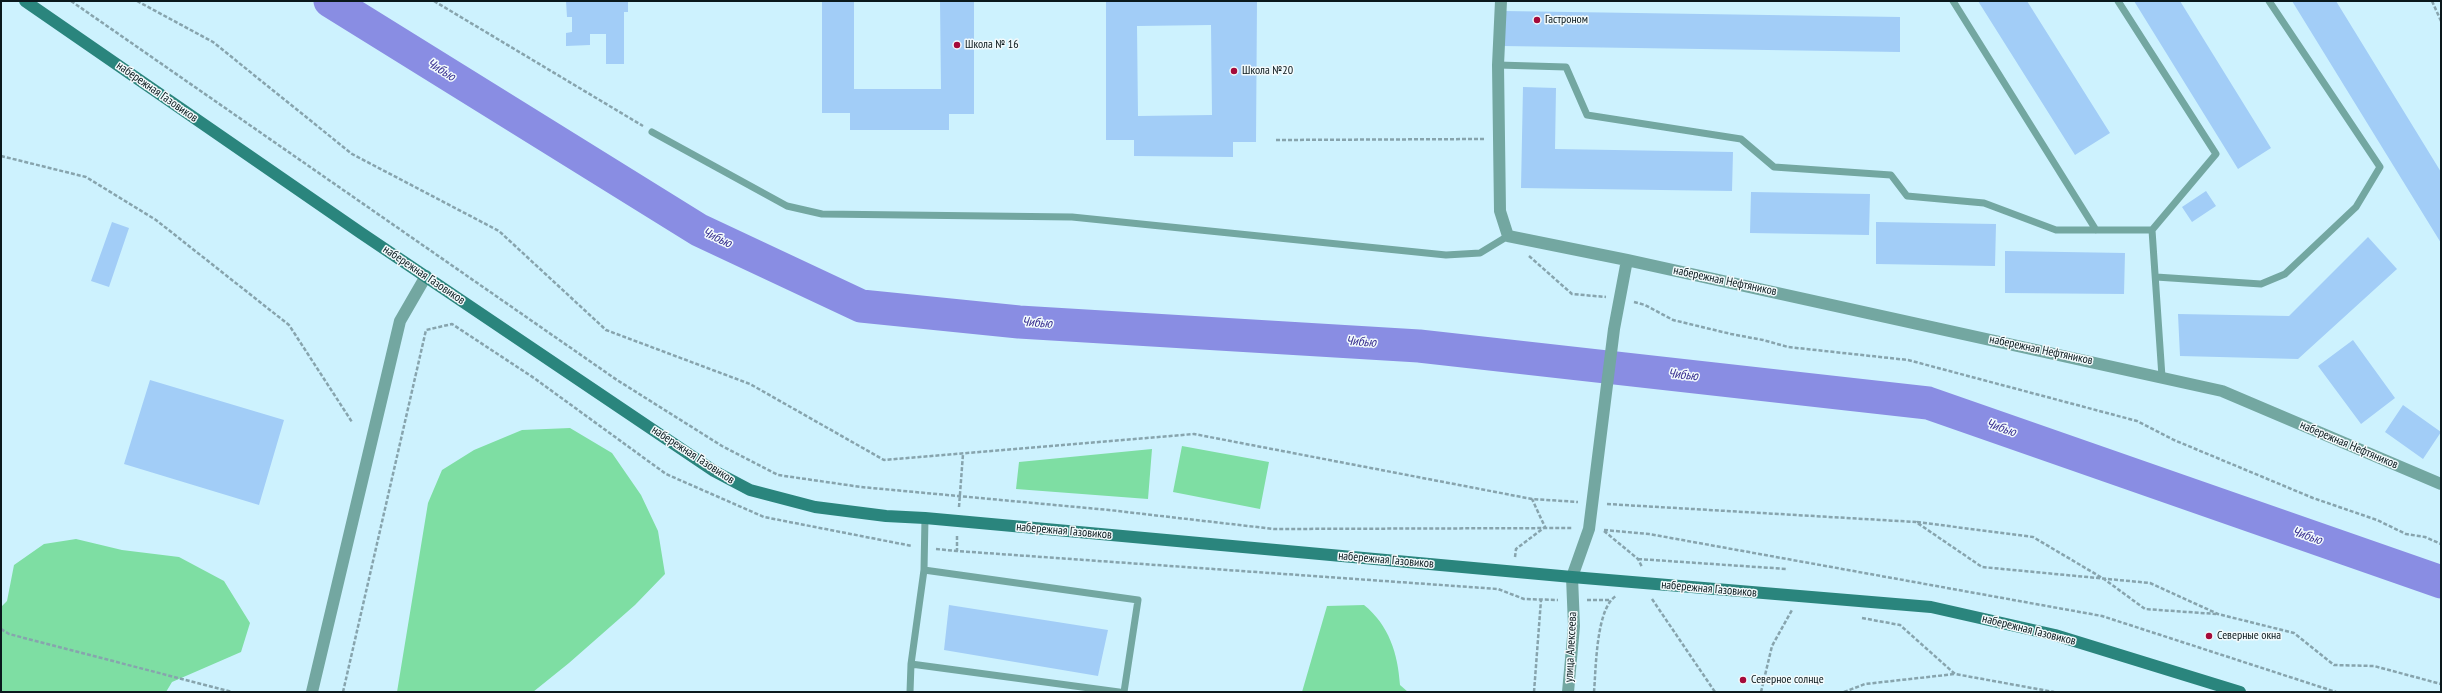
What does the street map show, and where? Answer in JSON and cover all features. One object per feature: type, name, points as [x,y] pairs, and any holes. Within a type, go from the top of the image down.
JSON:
[{"type":"main road","name":"набережная Газовиков","points":[[25,1],[714,472],[750,490],[815,507],[886,516],[925,518],[1514,572],[1931,607],[2055,635],[2240,692]]},
{"type":"street","points":[[1501,1],[1498,65],[1500,210],[1508,236]]},
{"type":"street","name":"набережная Нефтяников","points":[[1508,236],[1627,260],[2222,391],[2441,484]]},
{"type":"street","points":[[1572,577],[1589,529],[1614,329],[1627,260]]},
{"type":"street","points":[[312,692],[400,321],[426,276]]},
{"type":"street","name":"улица Алексеева","points":[[1568,692],[1574,626],[1572,577]]},
{"type":"lane","points":[[1953,1],[2096,230]]},
{"type":"lane","points":[[2118,1],[2216,154],[2152,230],[2162,377]]},
{"type":"lane","points":[[2156,277],[2236,284],[2261,284],[2285,274],[2356,207],[2380,167],[2269,1]]},
{"type":"lane","points":[[1498,65],[1566,67],[1587,114],[1741,139],[1774,167],[1891,175],[1908,196],[1984,203],[2056,230],[2152,230]]},
{"type":"lane","points":[[652,132],[787,206],[822,214],[1072,217],[1446,255],[1480,253],[1508,236]]},
{"type":"lane","points":[[910,692],[911,664],[924,570],[925,518]]},
{"type":"lane","points":[[924,570],[1138,600],[1124,692]]},
{"type":"lane","points":[[911,664],[1119,692]]},
{"type":"path","points":[[71,1],[617,380],[722,446],[778,475],[861,488],[1109,510],[1274,529],[1545,527],[1649,534],[2102,616],[2336,692]]},
{"type":"path","points":[[137,1],[213,42],[352,154],[499,231],[606,330],[750,384],[884,460],[1194,434],[1532,499],[1916,522],[2033,537],[2104,579],[2145,609],[2218,614],[2294,633],[2334,665],[2374,666],[2441,684]]},
{"type":"path","points":[[434,1],[652,132]]},
{"type":"path","points":[[2432,1],[2441,21]]},
{"type":"path","points":[[1276,140],[1499,139]]},
{"type":"path","points":[[1,156],[86,177],[156,220],[289,325],[352,422]]},
{"type":"path","points":[[1522,254],[1529,256],[1572,294],[1620,298],[1645,305],[1673,320],[1788,347],[1908,360],[2137,421],[2174,440],[2313,498],[2377,520],[2406,534],[2425,537],[2441,544]]},
{"type":"path","points":[[343,692],[426,330]]},
{"type":"path","points":[[957,551],[963,454]]},
{"type":"path","points":[[1532,499],[1545,527]]},
{"type":"path","points":[[1916,522],[1982,567],[2150,583],[2218,614]]},
{"type":"path","points":[[1511,594],[1516,549],[1545,527]]},
{"type":"path","points":[[924,548],[1498,589],[1524,599],[1573,601],[1611,600]]},
{"type":"path","points":[[1638,559],[1787,569]]},
{"type":"path","points":[[1594,692],[1602,620],[1611,600],[1620,594]]},
{"type":"path","points":[[1534,692],[1541,600]]},
{"type":"path","points":[[1761,692],[1772,646],[1795,605]]},
{"type":"path","points":[[1855,617],[1900,625],[1955,674]]},
{"type":"path","points":[[1,629],[17,636],[232,692]]},
{"type":"path","points":[[1844,692],[1864,684],[1955,674],[2054,692]]},
{"type":"green space","points":[[570,428],[612,453],[641,495],[658,531],[665,574],[635,605],[569,663],[533,692],[397,692],[428,503],[442,470],[474,450],[522,430]]},
{"type":"green space","points":[[1182,446],[1269,462],[1260,509],[1173,492]]},
{"type":"green space","points":[[1152,449],[1148,499],[1016,489],[1019,462]]},
{"type":"green space","points":[[76,539],[122,550],[179,557],[224,581],[250,623],[241,652],[172,682],[166,692],[1,692],[1,607],[7,601],[14,565],[44,544]]},
{"type":"green space","points":[[1364,605],[1373,613],[1386,631],[1391,641],[1397,662],[1400,685],[1408,692],[1302,692],[1327,606]]},
{"type":"building","points":[[566,1],[628,1],[628,12],[624,12],[624,64],[606,64],[606,34],[590,34],[590,45],[566,46],[566,33],[572,32],[572,17],[567,17]]},
{"type":"building","name":"Школа № 16","points":[[822,1],[854,1],[854,89],[941,89],[940,1],[974,1],[974,114],[949,114],[949,130],[850,130],[850,113],[822,113]]},
{"type":"building","name":"Школа №20","points":[[1106,1],[1257,1],[1256,142],[1233,142],[1233,157],[1134,156],[1134,140],[1106,140]],"holes":[[[1211,25],[1212,115],[1138,116],[1137,26]]]},
{"type":"building","points":[[1978,1],[2027,1],[2110,133],[2075,155]]},
{"type":"building","points":[[2134,1],[2180,1],[2271,148],[2238,169]]},
{"type":"building","points":[[2292,1],[2336,1],[2441,172],[2441,243]]},
{"type":"building","points":[[1504,11],[1900,17],[1900,52],[1503,46]]},
{"type":"building","points":[[1523,87],[1556,88],[1555,149],[1733,152],[1732,191],[1521,188]]},
{"type":"building","points":[[2206,191],[2216,206],[2192,222],[2182,207]]},
{"type":"building","points":[[1751,192],[1870,194],[1869,235],[1750,233]]},
{"type":"building","points":[[112,222],[129,228],[109,287],[91,281]]},
{"type":"building","points":[[1876,222],[1996,224],[1995,266],[1876,264]]},
{"type":"building","points":[[2368,237],[2397,269],[2298,359],[2180,356],[2178,314],[2289,316]]},
{"type":"building","points":[[2005,251],[2125,253],[2124,294],[2005,293]]},
{"type":"building","points":[[2353,340],[2395,398],[2361,424],[2318,366]]},
{"type":"building","points":[[150,380],[284,420],[259,505],[124,464]]},
{"type":"building","points":[[2403,405],[2441,432],[2423,459],[2385,432]]},
{"type":"building","points":[[949,605],[1108,630],[1098,676],[944,650]]},
{"type":"waterway","name":"Чибью","points":[[330,1],[699,230],[861,306],[1019,322],[1419,346],[1928,403],[2441,582]]},
{"type":"place","name":"Гастроном","points":[[1537,20]]},
{"type":"place","name":"Школа № 16","points":[[957,45]]},
{"type":"place","name":"Школа №20","points":[[1234,71]]},
{"type":"place","name":"Северные окна","points":[[2209,636]]},
{"type":"place","name":"Северное солнце","points":[[1743,680]]}]
